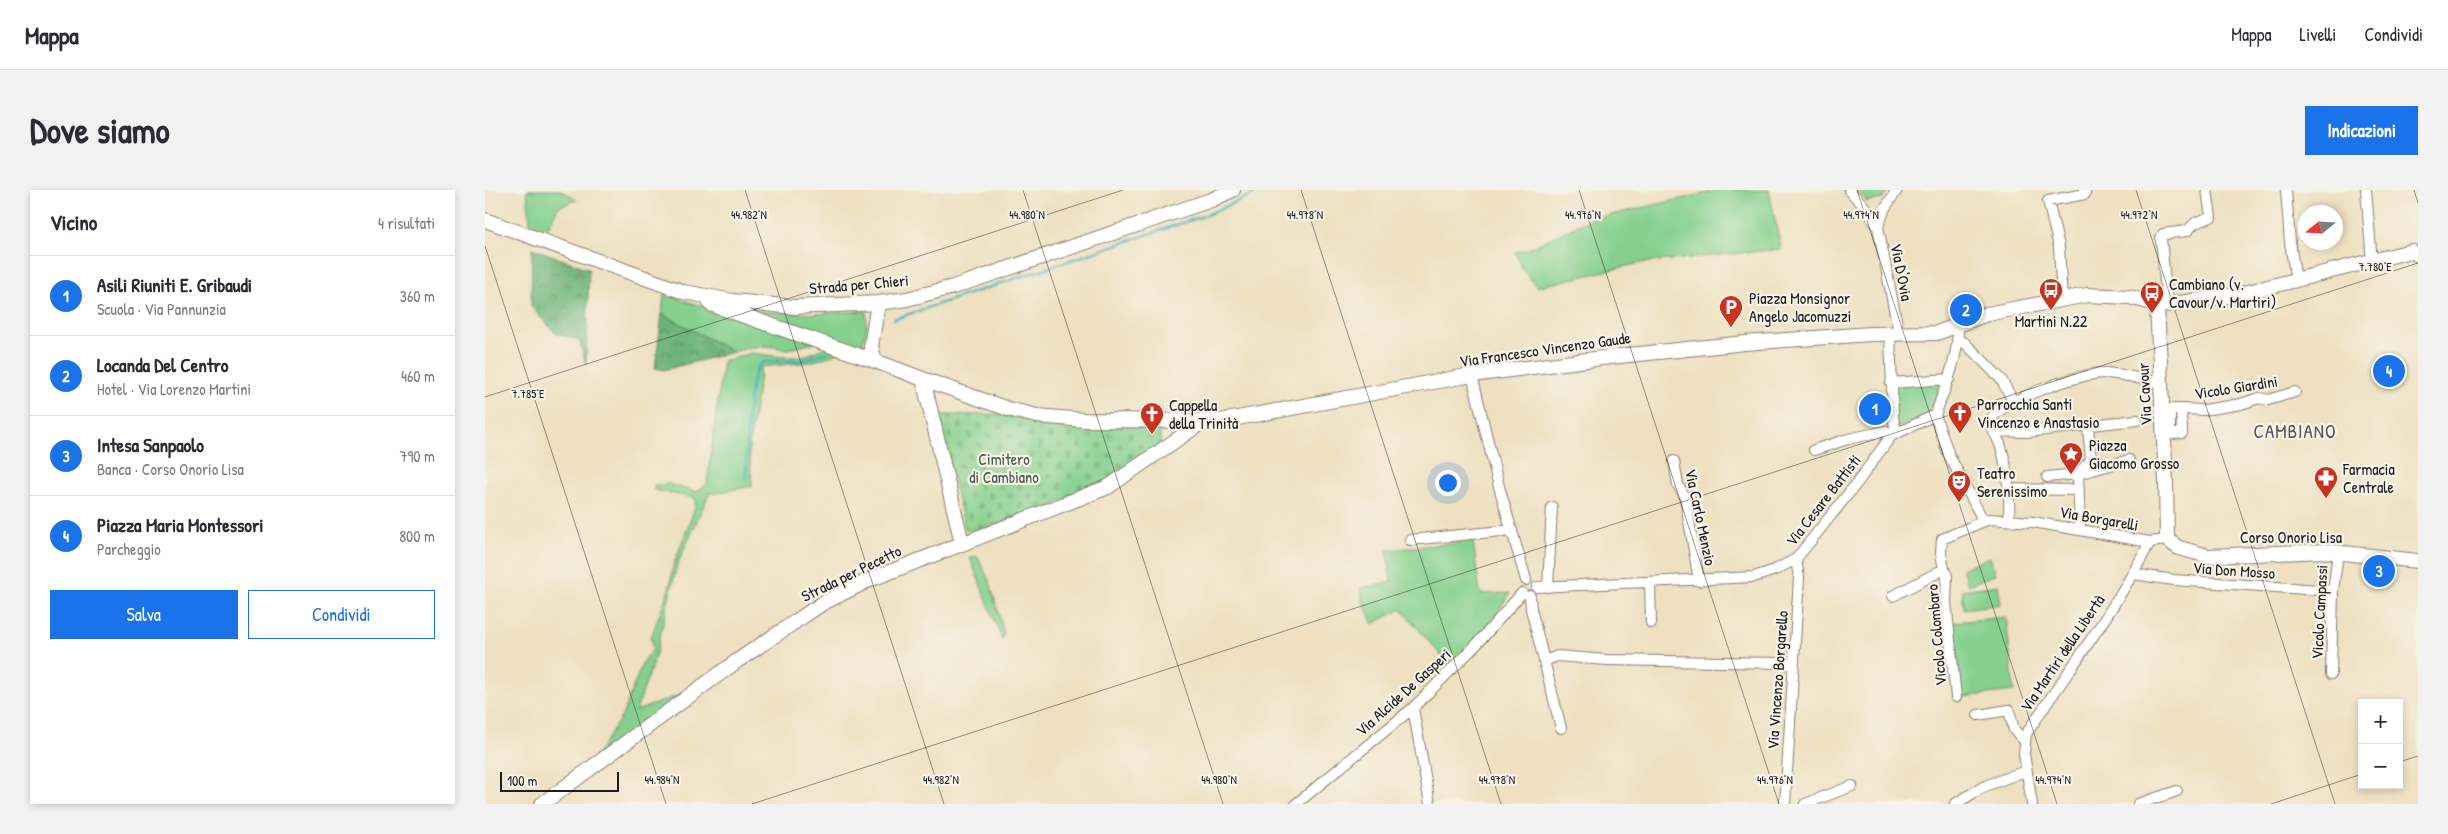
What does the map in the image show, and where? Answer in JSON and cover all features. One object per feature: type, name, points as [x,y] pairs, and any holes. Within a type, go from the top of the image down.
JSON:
[{"type":"street","name":"Strada per Chieri","points":[[485,220],[684,292],[733,301],[795,307],[878,303],[907,299],[953,287],[1211,200],[1233,190]]},
{"type":"street","points":[[1849,190],[1866,208],[1878,227]]},
{"type":"street","name":"Via D'Ovia","points":[[1893,434],[1891,383],[1894,334],[1878,227],[1885,208],[1897,190]]},
{"type":"street","points":[[2062,300],[2059,248],[2048,201],[2085,194],[2085,190]]},
{"type":"street","points":[[2207,190],[2211,217],[2195,223],[2187,231],[2163,234],[2161,238],[2162,305],[2236,295],[2416,252]]},
{"type":"street","points":[[2286,190],[2290,242],[2296,281]]},
{"type":"street","points":[[2366,190],[2372,262]]},
{"type":"street","name":"Via Francesco Vincenzo Gaude","points":[[684,292],[701,301],[1009,409],[1037,416],[1084,420],[1221,421],[1472,375],[1689,348],[1894,334],[1937,333],[1987,314],[2087,295],[2110,295],[2144,300],[2162,305]]},
{"type":"street","points":[[875,361],[871,347],[878,303]]},
{"type":"street","name":"Via Cavour","points":[[2162,305],[2162,383],[2167,434],[2167,540]]},
{"type":"street","points":[[1958,325],[1959,340],[1949,379],[1935,415],[1949,455],[1963,477],[1983,520]]},
{"type":"street","points":[[1959,340],[1965,343],[2001,379],[2013,402]]},
{"type":"street","points":[[2009,520],[2009,489],[2000,443],[1989,422],[1993,415],[2013,402],[2074,378],[2100,373],[2120,374],[2162,383]]},
{"type":"street","points":[[1472,375],[1511,530],[1526,580]]},
{"type":"street","points":[[923,379],[961,543]]},
{"type":"street","points":[[1891,383],[1949,379]]},
{"type":"street","name":"Vicolo Giardini","points":[[2166,409],[2204,410],[2241,404],[2259,398],[2268,400],[2295,392]]},
{"type":"street","points":[[2167,434],[2183,433],[2181,409]]},
{"type":"street","points":[[1813,450],[1849,439],[1886,431],[1893,434],[1935,415]]},
{"type":"street","points":[[1993,431],[2027,432],[2088,427],[2137,420]]},
{"type":"street","name":"Strada per Pecetto","points":[[542,804],[737,661],[823,603],[869,580],[1109,486],[1198,425],[1199,421]]},
{"type":"street","points":[[2080,529],[2078,474],[2091,460],[2088,427]]},
{"type":"street","name":"Via Cesare Battisti","points":[[1543,587],[1755,577],[1775,570],[1796,559],[1857,483],[1893,434]]},
{"type":"street","name":"Via Carlo Menzio","points":[[1674,460],[1678,485],[1685,497],[1699,580]]},
{"type":"street","points":[[2047,477],[2078,474],[2129,460]]},
{"type":"street","points":[[2009,489],[2079,490]]},
{"type":"street","points":[[1552,507],[1543,587],[1533,580],[1526,580],[1520,587],[1526,594],[1531,609],[1561,728]]},
{"type":"street","name":"Via Borgarelli","points":[[1983,520],[2009,520],[2080,529],[2150,542]]},
{"type":"street","name":"Vicolo Colombaro","points":[[1956,698],[1946,602],[1947,576],[1941,553],[1942,539],[1983,520]]},
{"type":"street","points":[[1410,540],[1511,530]]},
{"type":"street","points":[[2150,542],[2167,540]]},
{"type":"street","name":"Corso Onorio Lisa","points":[[2167,540],[2179,548],[2208,556],[2300,552],[2338,553],[2418,560]]},
{"type":"street","name":"Via Martiri della Libertà","points":[[2024,740],[2026,734],[2133,574],[2150,542]]},
{"type":"street","name":"Vicolo Campassi","points":[[2331,674],[2333,591],[2338,553]]},
{"type":"street","name":"Via Vincenzo Borgarello","points":[[1785,804],[1792,665],[1799,578],[1796,559]]},
{"type":"street","name":"Vicolo Colombaro","points":[[1893,596],[1944,570]]},
{"type":"street","name":"Via Don Mosso","points":[[2133,574],[2212,583],[2333,591]]},
{"type":"street","points":[[1650,582],[1651,623]]},
{"type":"street","name":"Via Alcide De Gasperi","points":[[1296,804],[1413,708],[1526,594],[1536,593],[1543,587]]},
{"type":"street","points":[[1545,661],[1557,656],[1607,660],[1781,662],[1792,665]]},
{"type":"street","points":[[1413,708],[1430,804]]},
{"type":"street","points":[[1978,715],[2009,710],[2014,730],[2024,740],[2025,771],[2031,804]]},
{"type":"street","points":[[1955,804],[1983,787],[2025,771]]},
{"type":"street","points":[[1805,804],[1852,786]]},
{"type":"street","points":[[2138,804],[2177,791]]},
{"type":"green space","points":[[527,190],[561,190],[577,200],[558,207],[549,226],[531,231]]},
{"type":"green space","points":[[1719,190],[1769,190],[1781,249],[1640,263],[1537,287],[1524,272],[1515,252],[1527,249],[1589,220]]},
{"type":"green space","points":[[1857,190],[1890,190],[1883,199],[1867,202]]},
{"type":"green space","points":[[532,248],[589,269],[586,364],[579,340],[555,333],[531,306]]},
{"type":"green space","points":[[664,294],[815,343],[788,349],[767,346],[752,347],[733,352],[662,314]]},
{"type":"green space","points":[[753,311],[813,314],[866,311],[867,327],[861,348],[854,353]]},
{"type":"green space","points":[[662,314],[733,352],[664,370],[655,368]]},
{"type":"green space","points":[[826,347],[839,353],[811,362],[761,367],[749,447],[752,486],[709,494],[677,565],[655,657],[636,711],[677,696],[679,698],[589,766],[622,716],[644,659],[653,650],[651,638],[670,585],[673,566],[695,508],[695,498],[654,490],[654,485],[668,484],[696,492],[707,484],[723,361],[752,353],[782,357],[802,357]]},
{"type":"green space","points":[[1945,380],[1933,413],[1897,428],[1892,384]]},
{"type":"green space","name":"Cimitero di Cambiano","points":[[1005,414],[1043,425],[1159,426],[1161,447],[1113,480],[1022,518],[966,531],[937,415]]},
{"type":"green space","points":[[1473,541],[1480,594],[1510,593],[1489,625],[1451,667],[1401,609],[1373,624],[1363,601],[1360,588],[1391,582],[1387,550]]},
{"type":"green space","points":[[977,556],[990,582],[1004,633],[1002,639],[970,558]]},
{"type":"green space","points":[[1990,557],[1996,574],[1968,585],[1962,569]]},
{"type":"green space","points":[[1998,585],[2001,604],[1964,609],[1962,590]]},
{"type":"green space","points":[[2006,617],[2014,691],[1962,697],[1954,622]]},
{"type":"waterway","points":[[894,319],[1209,214],[1262,190]]},
{"type":"waterway","points":[[746,479],[748,416],[752,381],[757,369],[763,362],[804,360],[828,352]]},
{"type":"place","name":"Locanda Del Centro","points":[[1966,310]]},
{"type":"place","name":"Martini N.22","points":[[2051,311]]},
{"type":"place","name":"Cambiano (v. Cavour/v. Martiri)","points":[[2152,314]]},
{"type":"place","name":"Piazza Monsignor Angelo Jacomuzzi","points":[[1731,328]]},
{"type":"place","name":"Piazza Maria Montessori","points":[[2389,371]]},
{"type":"place","name":"Asili Riuniti E. Gribaudi","points":[[1875,409]]},
{"type":"place","name":"Parrocchia Santi Vincenzo e Anastasio","points":[[1960,434]]},
{"type":"place","name":"Cappella della Trinità","points":[[1152,435]]},
{"type":"place","name":"Piazza Giacomo Grosso","points":[[2071,475]]},
{"type":"place","name":"Farmacia Centrale","points":[[2326,499]]},
{"type":"place","name":"Teatro Serenissimo","points":[[1959,503]]},
{"type":"place","name":"Intesa Sanpaolo","points":[[2379,571]]},
{"type":"district","name":"CAMBIANO","points":[[2295,431]]}]
